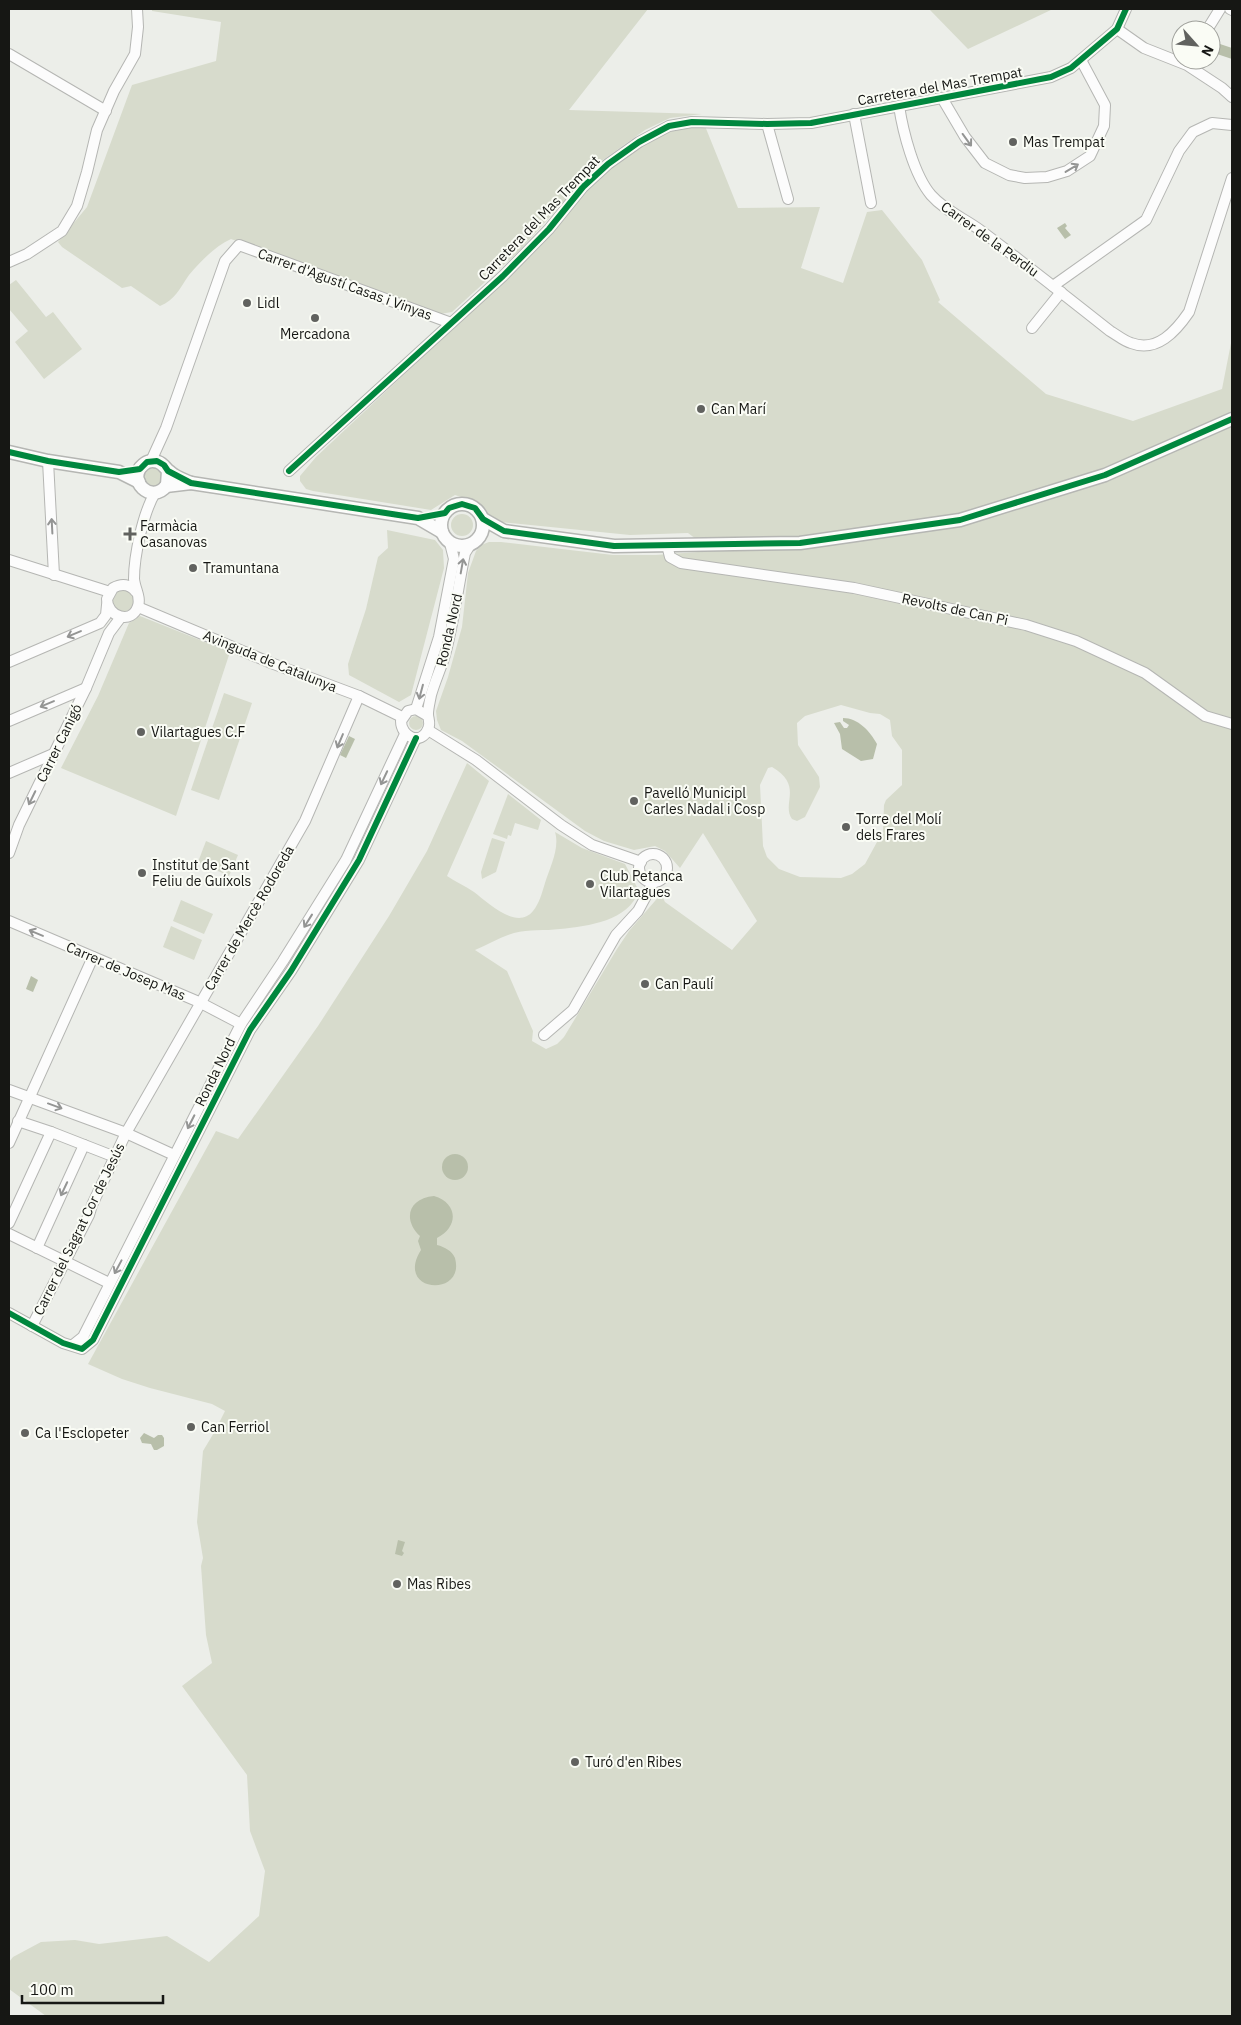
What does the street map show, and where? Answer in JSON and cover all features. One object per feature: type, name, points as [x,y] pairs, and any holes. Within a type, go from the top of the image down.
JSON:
[{"type":"main road","points":[[442,532],[441,526],[445,513],[449,508],[462,504],[475,508],[483,519],[504,531],[614,546],[800,542],[960,520],[1105,475],[1232,419]]},
{"type":"main road","points":[[9,452],[48,461],[119,472],[140,469]]},
{"type":"main road","points":[[9,458],[48,461]]},
{"type":"main road","points":[[146,488],[138,475],[145,463],[161,465],[191,483]]},
{"type":"main road","points":[[119,472],[146,488],[162,490],[169,479],[161,465]]},
{"type":"main road","points":[[166,486],[191,483],[418,518],[445,513]]},
{"type":"main road","points":[[418,518],[442,532],[450,543],[456,546],[475,542],[504,531]]},
{"type":"main road","points":[[475,542],[484,526],[483,519]]},
{"type":"street","points":[[9,262],[27,254],[62,232],[77,206],[97,130],[114,91],[135,54],[138,27],[137,9]]},
{"type":"street","points":[[1126,9],[1117,29],[1144,48],[1171,57]]},
{"type":"street","points":[[1213,20],[1220,9]]},
{"type":"street","name":"Carretera del Mas Trempat","points":[[289,471],[503,276],[549,229],[583,187],[608,164],[639,142],[669,126],[692,122],[811,123],[1051,77],[1071,68],[1117,29]]},
{"type":"street","points":[[9,54],[106,111]]},
{"type":"street","points":[[942,98],[965,137],[985,163],[1009,176],[1025,178],[1047,177],[1067,171],[1090,156],[1104,126],[1105,105],[1081,60]]},
{"type":"street","points":[[1198,70],[1232,97]]},
{"type":"street","name":"Carrer de la Perdiu","points":[[899,106],[904,136],[917,168],[930,193],[945,209],[978,228],[1110,331],[1131,344],[1149,346],[1165,339],[1177,331],[1189,312],[1232,178]]},
{"type":"street","points":[[854,114],[871,204]]},
{"type":"street","points":[[1032,328],[1057,289],[1146,220],[1179,151],[1193,132],[1212,123],[1232,125]]},
{"type":"street","points":[[767,124],[788,199]]},
{"type":"street","name":"Carrer d'Agustí Casas i Vinyas","points":[[161,465],[166,428],[225,261],[238,245],[451,323]]},
{"type":"street","points":[[48,461],[54,575]]},
{"type":"street","points":[[138,607],[139,599],[136,592],[134,575],[145,513],[146,488]]},
{"type":"street","name":"Ronda Nord","points":[[428,730],[430,725],[428,716],[431,696],[444,656],[454,615],[465,553],[475,542]]},
{"type":"street","name":"Ronda Nord","points":[[416,709],[439,637],[454,559],[450,543]]},
{"type":"street","name":"Revolts de Can Pi","points":[[667,545],[670,557],[681,563],[854,588],[1026,625],[1076,641],[1145,673],[1205,716],[1232,724]]},
{"type":"street","points":[[9,560],[110,592],[117,586],[127,585],[136,592]]},
{"type":"street","points":[[127,585],[134,575]]},
{"type":"street","name":"Carrer Canigó","points":[[109,633],[110,592]]},
{"type":"street","name":"Carrer Canigó","points":[[9,853],[19,826],[86,688],[109,633],[121,617],[133,614],[138,607]]},
{"type":"street","name":"Avinguda de Catalunya","points":[[138,607],[271,663],[359,696],[402,717]]},
{"type":"street","points":[[9,662],[100,623],[109,608],[121,617]]},
{"type":"street","points":[[9,721],[86,688]]},
{"type":"street","name":"Carrer de Mercè Rodoreda","points":[[126,1133],[199,1002],[305,821],[359,696]]},
{"type":"street","points":[[428,716],[416,709],[408,711],[402,717],[401,726],[405,734],[416,738],[425,734],[428,730],[476,760],[561,825],[592,845],[641,862]]},
{"type":"street","name":"Ronda Nord","points":[[78,1347],[109,1282],[241,1024],[346,860],[405,734]]},
{"type":"street","name":"Ronda Nord","points":[[78,1347],[93,1340],[250,1030],[291,971],[359,860],[416,738]]},
{"type":"street","points":[[9,773],[53,754]]},
{"type":"street","points":[[654,854],[661,857],[666,863],[667,870],[665,876],[660,881],[653,882],[642,878],[639,867],[646,856],[654,854]]},
{"type":"street","points":[[544,1035],[572,1010],[616,935],[638,911],[653,882]]},
{"type":"street","name":"Carrer de Josep Mas","points":[[9,921],[199,1002],[241,1024]]},
{"type":"street","points":[[9,1142],[93,957]]},
{"type":"street","points":[[9,1090],[126,1133],[174,1155]]},
{"type":"street","points":[[18,1121],[115,1157]]},
{"type":"street","points":[[9,1223],[51,1132]]},
{"type":"street","name":"Carrer del Sagrat Cor de Jesús","points":[[32,1326],[66,1262],[126,1133]]},
{"type":"street","points":[[37,1248],[84,1145]]},
{"type":"street","points":[[9,1234],[109,1282]]},
{"type":"street","points":[[9,1312],[63,1343],[78,1347]]},
{"type":"shaded area","points":[[152,9],[648,9],[569,110],[702,114],[670,118],[645,130],[600,162],[518,252],[452,312],[440,314],[427,310],[231,239],[208,255],[189,275],[173,297],[160,306],[131,286],[122,288],[62,247],[58,242],[87,207],[132,85],[216,61],[221,22],[152,11]]},
{"type":"shaded area","points":[[929,9],[1053,9],[968,49]]},
{"type":"shaded area","points":[[1221,44],[1232,48],[1232,59],[1221,55]]},
{"type":"shaded area","points":[[705,126],[738,208],[820,207],[801,268],[843,283],[867,212],[882,210],[922,260],[940,300],[938,302],[1046,394],[1133,421],[1222,389],[1232,338],[1232,2016],[46,2016],[9,1989],[9,1962],[13,1957],[41,1942],[75,1940],[99,1944],[167,1936],[209,1962],[259,1916],[265,1871],[250,1831],[247,1775],[182,1686],[212,1663],[206,1635],[201,1566],[203,1558],[197,1522],[203,1451],[225,1411],[212,1404],[122,1379],[88,1364],[216,1131],[238,1139],[318,1026],[389,916],[427,851],[467,763],[489,781],[447,876],[474,892],[502,913],[519,918],[526,916],[533,911],[539,902],[555,851],[555,832],[582,848],[625,864],[639,891],[634,901],[626,909],[595,924],[514,933],[475,950],[507,971],[533,1031],[532,1041],[546,1049],[557,1044],[564,1037],[629,931],[661,894],[665,902],[732,950],[757,921],[703,833],[680,868],[665,851],[655,846],[634,850],[604,841],[585,831],[462,741],[441,730],[437,720],[436,711],[462,627],[468,573],[476,551],[481,545],[489,542],[501,542],[613,555],[656,555],[712,551],[688,533],[630,535],[491,521],[479,503],[455,495],[431,510],[313,491],[306,489],[300,481],[300,476],[316,457],[497,287],[613,161],[665,129]],"holes":[[[841,705],[880,714],[890,720],[892,736],[902,750],[902,785],[886,800],[884,805],[883,831],[865,864],[852,874],[841,878],[800,877],[779,869],[767,857],[763,846],[760,785],[768,768],[772,767],[782,774],[787,781],[790,794],[789,813],[792,819],[797,821],[805,817],[820,787],[819,777],[798,745],[797,723],[805,716]]]},
{"type":"shaded area","points":[[1065,223],[1067,226],[1065,228],[1071,235],[1065,239],[1057,228]]},
{"type":"shaded area","points":[[16,280],[46,317],[53,312],[82,349],[44,379],[15,342],[28,331],[9,309],[9,285]]},
{"type":"shaded area","points":[[150,468],[158,468],[163,473],[161,484],[150,486],[145,481],[145,473]]},
{"type":"shaded area","points":[[458,514],[466,514],[473,521],[473,529],[466,536],[458,536],[451,529],[451,521]]},
{"type":"shaded area","points":[[387,530],[435,540],[443,550],[444,568],[411,695],[399,702],[349,675],[348,664],[366,609],[378,557],[388,548]]},
{"type":"shaded area","points":[[123,590],[131,593],[134,601],[131,609],[123,612],[115,609],[112,601],[115,593]]},
{"type":"shaded area","name":"Vilartagues C.F","points":[[140,616],[230,652],[176,816],[61,768],[98,696],[129,623]]},
{"type":"shaded area","points":[[224,693],[252,703],[219,800],[191,790]]},
{"type":"shaded area","points":[[416,716],[421,718],[423,723],[421,728],[416,730],[411,728],[409,723],[411,718]]},
{"type":"shaded area","points":[[843,718],[854,720],[871,734],[877,744],[873,759],[861,761],[842,749],[840,734],[834,723],[840,722],[844,728],[847,728],[849,725],[843,721]]},
{"type":"shaded area","points":[[349,736],[355,739],[346,758],[340,755]]},
{"type":"shaded area","points":[[508,794],[541,820],[538,830],[515,823],[511,836],[508,835],[507,839],[493,834]]},
{"type":"shaded area","points":[[492,838],[505,842],[496,872],[482,879],[481,872]]},
{"type":"shaded area","points":[[206,841],[238,855],[229,876],[198,862]]},
{"type":"shaded area","points":[[181,900],[213,914],[204,934],[173,921]]},
{"type":"shaded area","points":[[171,926],[202,940],[194,960],[163,947]]},
{"type":"shaded area","points":[[31,976],[38,980],[33,992],[26,989]]},
{"type":"shaded area","points":[[455,1154],[464,1158],[468,1167],[464,1176],[455,1180],[446,1176],[442,1167],[446,1158]]},
{"type":"shaded area","points":[[434,1196],[442,1199],[451,1209],[452,1222],[449,1228],[437,1238],[437,1245],[452,1253],[455,1258],[456,1271],[451,1280],[442,1284],[432,1285],[423,1282],[416,1275],[415,1264],[421,1250],[418,1241],[420,1236],[411,1223],[410,1216],[414,1205],[425,1198]]},
{"type":"shaded area","points":[[144,1433],[154,1438],[162,1435],[164,1446],[154,1450],[151,1444],[142,1443],[140,1438]]},
{"type":"shaded area","points":[[398,1540],[405,1542],[402,1556],[395,1554]]},
{"type":"cycle path","points":[[289,471],[503,276],[549,229],[583,187],[608,164],[639,142],[669,126],[692,122],[811,123],[1051,77],[1071,68],[1117,29],[1126,9]]},
{"type":"cycle path","points":[[9,452],[48,461],[119,472],[140,469],[147,462],[157,461],[164,465],[168,471],[191,483],[418,518],[445,513],[449,508],[462,504],[475,508],[483,519],[504,531],[614,546],[800,543],[960,520],[1105,475],[1232,419]]},
{"type":"cycle path","points":[[9,1313],[63,1343],[82,1349],[93,1340],[250,1030],[291,971],[359,860],[416,738]]},
{"type":"place","name":"Mas Trempat","points":[[1013,142]]},
{"type":"place","name":"Lidl","points":[[247,303]]},
{"type":"place","name":"Mercadona","points":[[315,318]]},
{"type":"place","name":"Can Marí","points":[[701,409]]},
{"type":"place","name":"Farmàcia Casanovas","points":[[130,534]]},
{"type":"place","name":"Tramuntana","points":[[193,568]]},
{"type":"place","name":"Vilartagues C.F","points":[[141,732]]},
{"type":"place","name":"Pavelló Municipl Carles Nadal i Cosp","points":[[634,801]]},
{"type":"place","name":"Torre del Molí dels Frares","points":[[846,827]]},
{"type":"place","name":"Institut de Sant Feliu de Guíxols","points":[[142,873]]},
{"type":"place","name":"Club Petanca Vilartagues","points":[[590,884]]},
{"type":"place","name":"Can Paulí","points":[[645,984]]},
{"type":"place","name":"Can Ferriol","points":[[191,1427]]},
{"type":"place","name":"Ca l'Esclopeter","points":[[25,1433]]},
{"type":"place","name":"Mas Ribes","points":[[397,1584]]},
{"type":"place","name":"Turó d'en Ribes","points":[[575,1762]]}]
